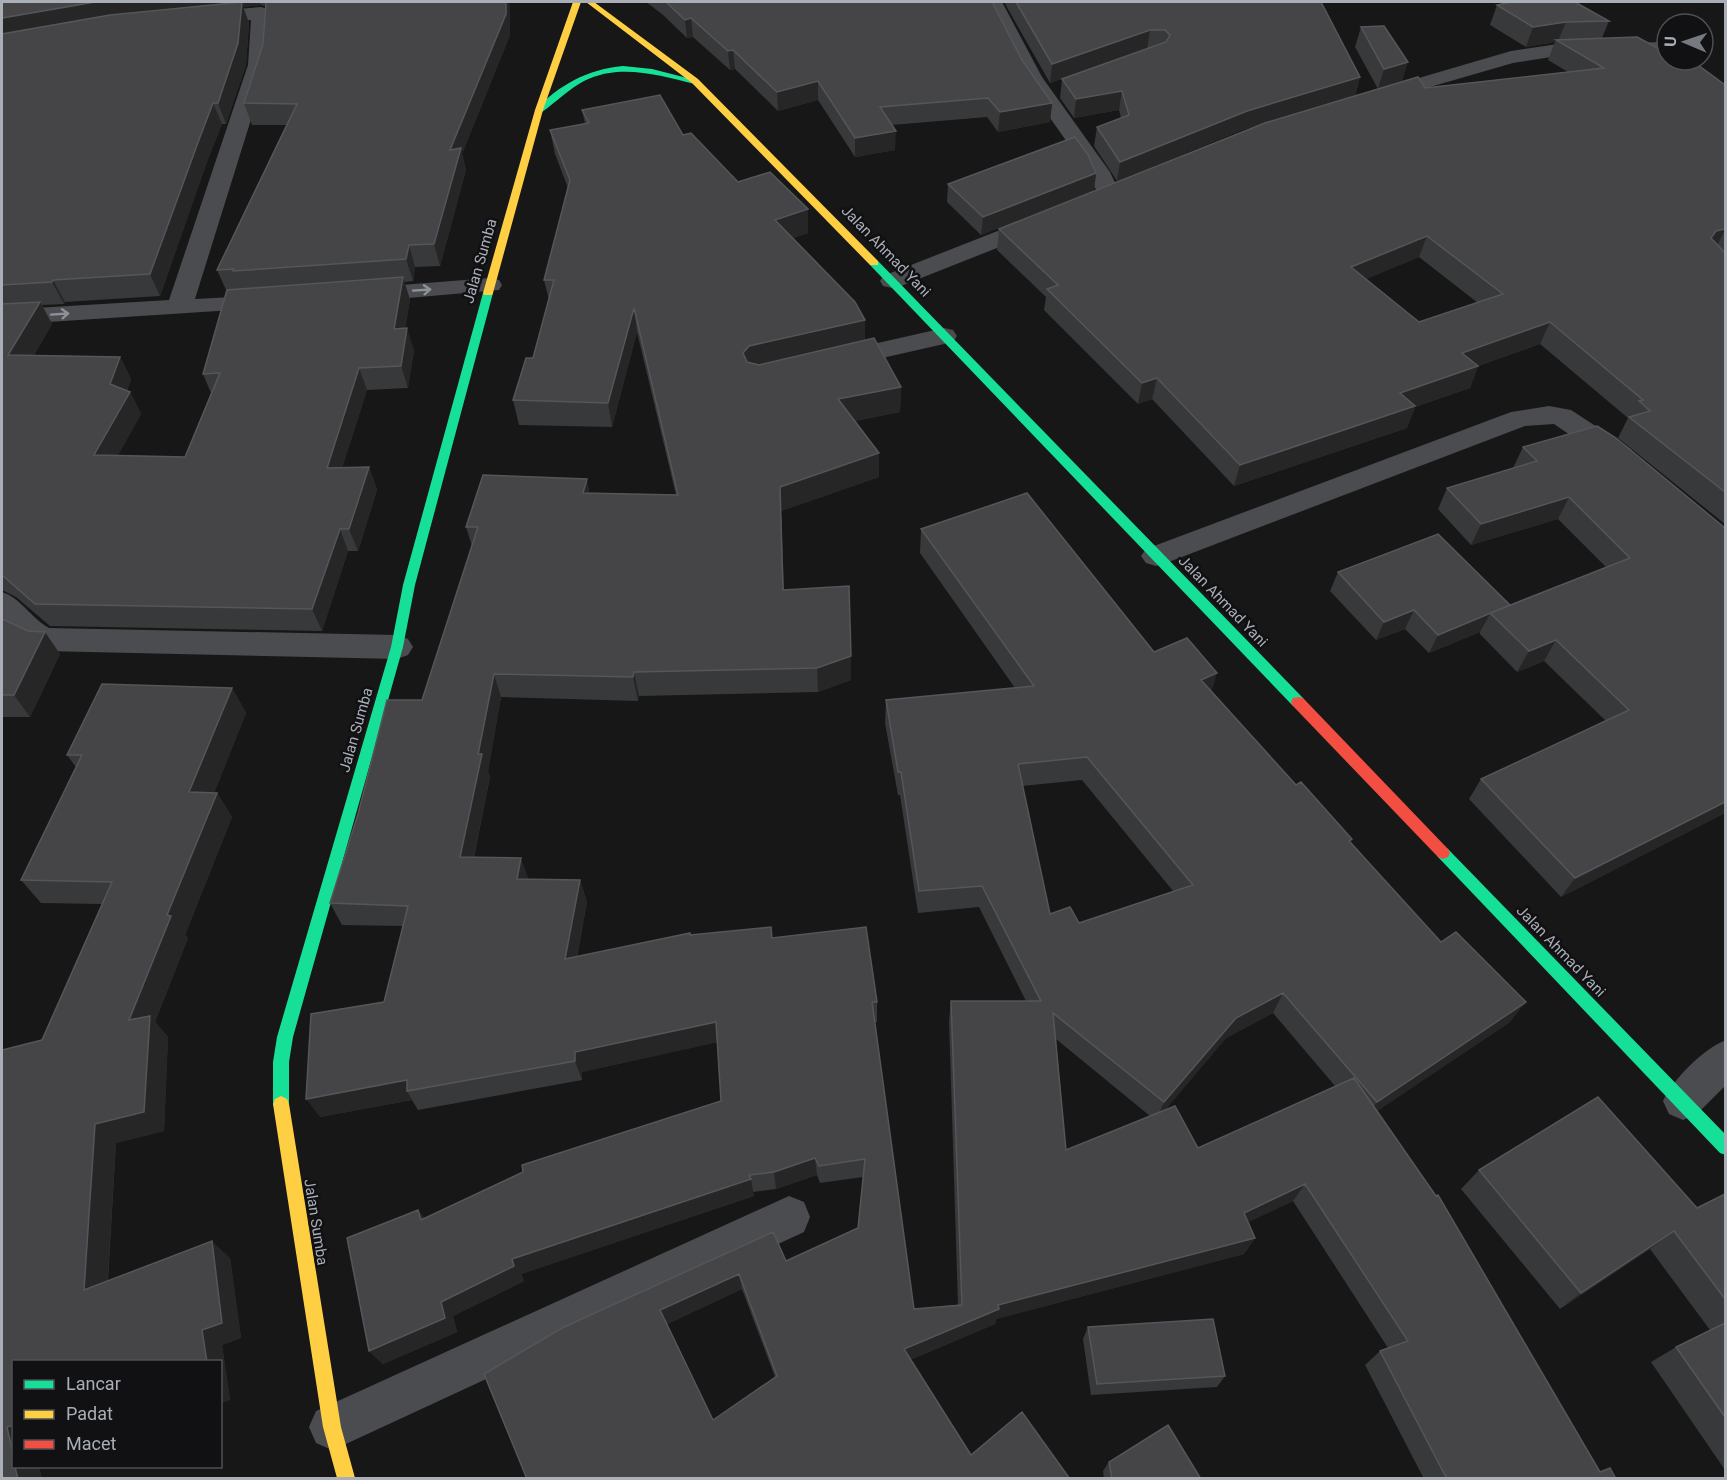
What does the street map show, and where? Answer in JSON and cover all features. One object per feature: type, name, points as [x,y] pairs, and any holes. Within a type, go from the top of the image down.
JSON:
[{"type":"main road","name":"Jalan Sumba","points":[[346,1479],[332,1427],[281,1108],[281,1062],[285,1037],[398,647],[409,585],[490,285],[539,110],[577,2]]},
{"type":"main road","name":"Jalan Ahmad Yani","points":[[590,2],[695,81],[892,281],[1725,1147]]},
{"type":"main road","points":[[539,110],[578,81],[596,73],[632,69],[695,81]]},
{"type":"street","points":[[998,2],[1032,78],[1100,172],[1110,195]]},
{"type":"street","points":[[180,306],[258,65],[269,7],[184,20]]},
{"type":"street","points":[[1365,97],[1511,57],[1558,50],[1655,48]]},
{"type":"street","points":[[1044,94],[1067,88]]},
{"type":"street","points":[[892,281],[1131,186]]},
{"type":"street","points":[[337,297],[490,285]]},
{"type":"street","points":[[2,318],[290,301]]},
{"type":"street","points":[[816,365],[944,336]]},
{"type":"street","points":[[1156,556],[1521,418],[1561,416],[1616,452],[1643,474]]},
{"type":"street","points":[[2,603],[28,630],[44,639],[398,647]]},
{"type":"street","points":[[1683,1101],[1725,1058]]},
{"type":"street","points":[[332,1427],[789,1217]]},
{"type":"building","points":[[2,2],[95,2],[2,18]]},
{"type":"building","points":[[242,2],[238,43],[218,103],[213,103],[150,274],[2,285],[2,34],[110,15]]},
{"type":"building","points":[[266,2],[506,2],[506,14],[450,150],[461,148],[434,244],[409,245],[406,259],[233,271],[234,269],[217,270],[297,104],[244,103],[263,44]]},
{"type":"building","points":[[666,2],[992,2],[1022,60],[1052,103],[1000,112],[988,98],[880,107],[896,131],[855,138],[818,81],[777,92],[733,50],[728,51],[691,18],[685,20]]},
{"type":"building","points":[[1016,2],[1321,2],[1360,77],[1247,111],[1120,162],[1097,127],[1129,115],[1122,91],[1076,99],[1062,79],[1166,42],[1170,35],[1165,30],[1150,30],[1052,64]]},
{"type":"building","points":[[1511,2],[1575,2],[1609,21],[1566,22],[1533,27],[1497,5]]},
{"type":"building","points":[[1384,26],[1408,62],[1384,69],[1361,27]]},
{"type":"building","points":[[1637,37],[1655,47],[1655,72],[1707,72],[1725,85],[1725,229],[1716,231],[1711,238],[1725,253],[1725,492],[1629,417],[1650,411],[1639,401],[1643,400],[1550,322],[1462,353],[1478,366],[1400,393],[1415,406],[1240,465],[1157,378],[1142,383],[1047,289],[1058,285],[999,229],[1265,123],[1418,77],[1425,88],[1604,68],[1556,40]],"holes":[[[1427,236],[1503,294],[1419,322],[1351,267]]]},
{"type":"building","points":[[660,95],[683,135],[691,133],[738,182],[770,172],[808,209],[775,220],[855,302],[865,320],[749,346],[743,353],[747,362],[759,365],[874,338],[901,387],[838,399],[879,453],[780,487],[783,590],[849,586],[851,656],[817,668],[634,672],[633,677],[494,674],[478,754],[482,754],[460,857],[521,858],[517,879],[580,880],[565,959],[690,933],[690,935],[771,927],[772,938],[866,927],[877,1002],[872,1002],[914,1309],[962,1305],[951,1001],[1041,1001],[982,886],[919,891],[901,772],[898,772],[886,700],[1034,686],[921,529],[1027,493],[1154,652],[1187,638],[1217,673],[1201,680],[1296,785],[1301,782],[1352,839],[1349,841],[1441,942],[1456,932],[1526,1002],[1377,1102],[1283,993],[1236,1018],[1164,1102],[1053,1013],[1066,1150],[1175,1106],[1198,1148],[1354,1078],[1436,1196],[1438,1195],[1600,1472],[1610,1468],[1616,1479],[1447,1479],[1380,1351],[1408,1341],[1305,1184],[1244,1213],[1255,1238],[998,1305],[999,1309],[904,1349],[971,1455],[1022,1412],[1070,1479],[527,1479],[484,1374],[562,1328],[773,1232],[786,1261],[858,1228],[865,1159],[819,1166],[815,1158],[774,1172],[749,1175],[751,1179],[512,1259],[514,1266],[441,1302],[445,1318],[369,1351],[347,1238],[418,1210],[421,1220],[523,1172],[522,1165],[721,1101],[716,1022],[575,1052],[575,1061],[407,1091],[407,1080],[306,1099],[311,1014],[384,1002],[408,906],[330,903],[358,814],[387,700],[422,700],[478,527],[466,527],[483,475],[587,479],[583,493],[678,495],[634,308],[608,403],[513,400],[526,358],[533,358],[554,280],[544,280],[570,180],[550,130],[589,123],[582,110]],"holes":[[[1087,757],[1193,885],[1079,923],[1070,907],[1050,914],[1018,764]],[[739,1274],[777,1376],[713,1420],[660,1310]]]},
{"type":"building","points":[[1075,137],[1088,155],[1096,173],[983,217],[948,184]]},
{"type":"building","points":[[403,277],[394,329],[407,328],[401,366],[359,368],[327,468],[369,467],[349,529],[340,529],[312,609],[35,604],[2,575],[2,304],[40,302],[8,355],[120,357],[110,384],[130,392],[94,455],[185,457],[220,373],[203,374],[227,290]]},
{"type":"building","points":[[1597,426],[1616,438],[1725,528],[1725,802],[1575,878],[1481,779],[1629,710],[1556,640],[1529,651],[1490,613],[1630,558],[1569,497],[1481,524],[1447,488],[1537,461],[1523,447]]},
{"type":"building","points":[[1438,534],[1510,605],[1438,635],[1414,610],[1384,622],[1338,572]]},
{"type":"building","points":[[2,619],[28,631],[45,632],[14,695],[2,695]]},
{"type":"building","points":[[102,684],[232,688],[189,792],[217,793],[167,915],[171,916],[129,1020],[150,1016],[144,1112],[95,1124],[84,1290],[212,1241],[222,1323],[202,1330],[207,1360],[12,1360],[12,1426],[7,1427],[12,1449],[12,1468],[15,1468],[18,1479],[2,1479],[2,1050],[42,1040],[112,882],[21,880],[82,755],[67,755]]},
{"type":"building","points":[[1598,1097],[1697,1208],[1725,1194],[1725,1299],[1674,1231],[1581,1293],[1479,1170]]},
{"type":"building","points":[[1213,1319],[1225,1376],[1097,1384],[1088,1327]]},
{"type":"building","points":[[1725,1323],[1725,1417],[1676,1347]]},
{"type":"building","points":[[1168,1425],[1201,1479],[1112,1479],[1109,1462]]},
{"type":"traffic: fast","points":[[539,110],[581,79],[609,70],[637,70],[695,81]]},
{"type":"traffic: fast","points":[[874,263],[1298,702]]},
{"type":"traffic: fast","points":[[281,1104],[281,1062],[285,1037],[397,647],[409,585],[488,293]]},
{"type":"traffic: fast","points":[[1443,853],[1726,1147]]},
{"type":"traffic: slow","points":[[488,293],[539,110],[577,2]]},
{"type":"traffic: slow","points":[[590,2],[695,81],[874,263]]},
{"type":"traffic: slow","points":[[281,1104],[332,1427],[346,1478]]},
{"type":"traffic: jam","points":[[1298,702],[1443,853]]}]
